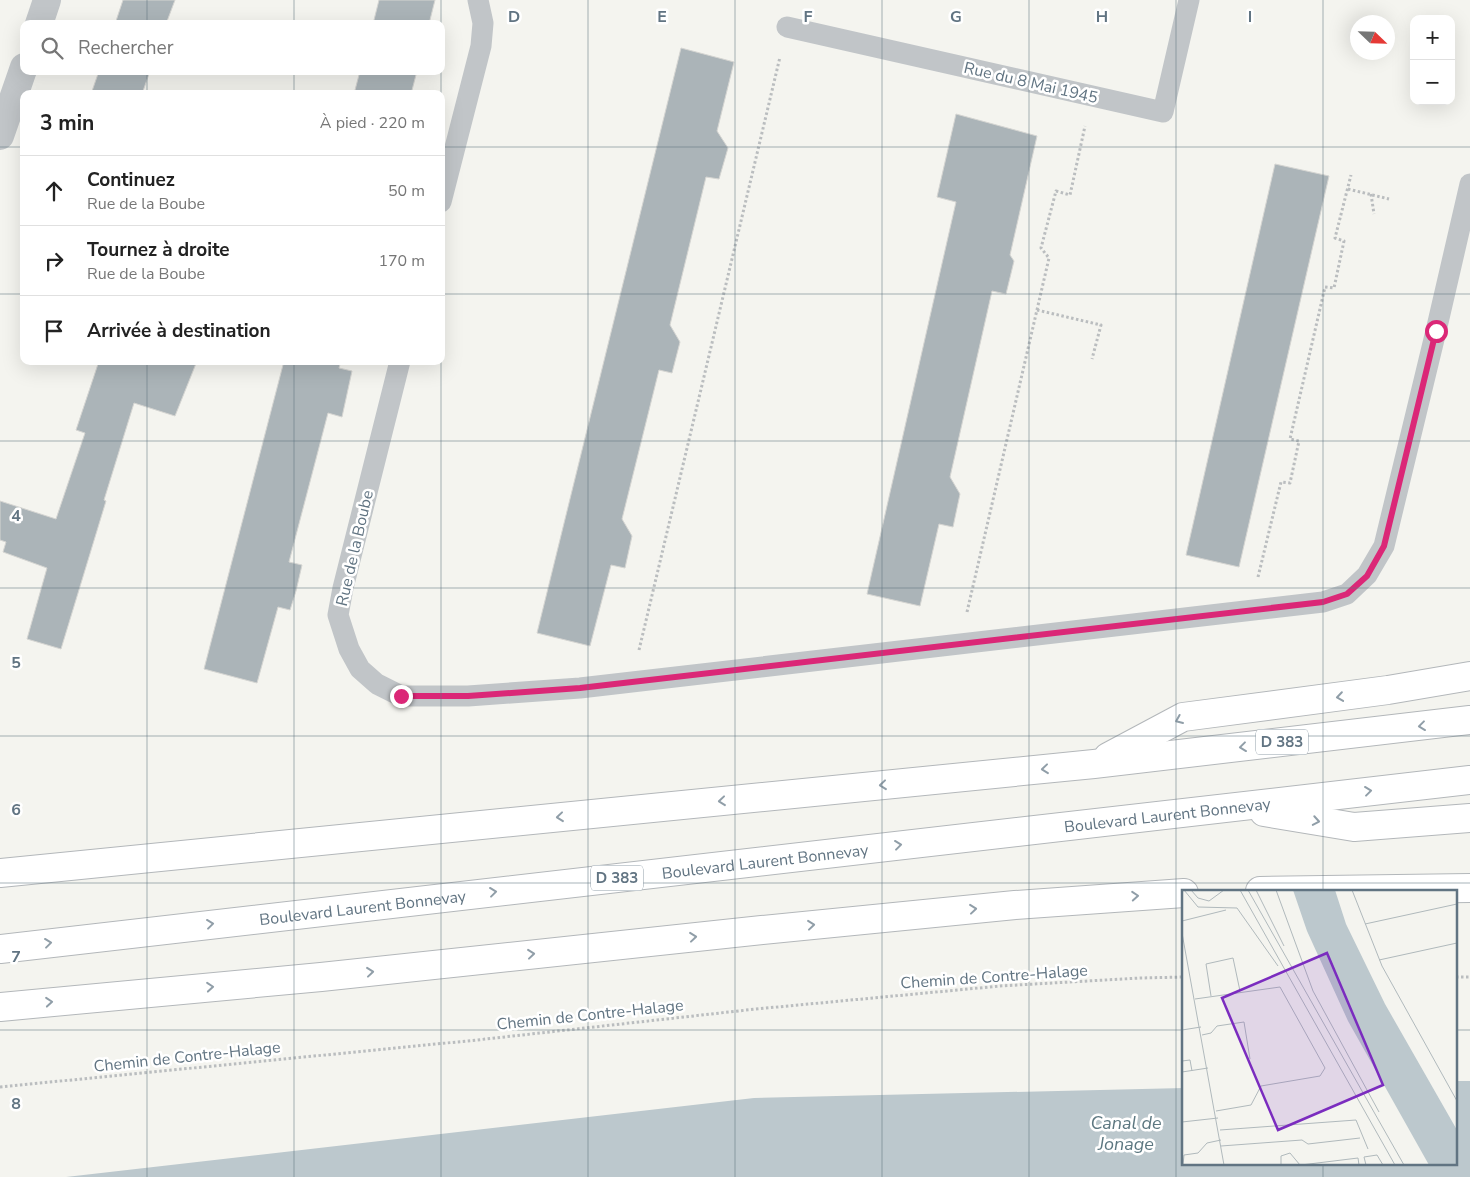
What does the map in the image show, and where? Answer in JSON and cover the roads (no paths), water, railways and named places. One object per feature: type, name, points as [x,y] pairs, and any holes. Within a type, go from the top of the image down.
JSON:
[{"type":"highway","points":[[1094,764],[1183,718],[1388,690],[1470,676]]},
{"type":"highway","name":"D 383","points":[[0,873],[1094,764],[1470,720]]},
{"type":"highway","name":"Boulevard Laurent Bonnevay","points":[[0,949],[1470,780]]},
{"type":"highway","points":[[1233,806],[1354,827],[1470,818]]},
{"type":"highway","points":[[1330,890],[1470,888]]},
{"type":"highway","points":[[0,1007],[321,977],[995,907],[1182,893]]},
{"type":"street","points":[[40,20],[47,0]]},
{"type":"street","points":[[0,136],[21,75]]},
{"type":"lane","points":[[445,186],[481,46],[483,23],[478,0]]},
{"type":"lane","name":"Rue du 8 Mai 1945","points":[[787,26],[1163,112],[1189,0]]},
{"type":"lane","name":"Rue de la Boube","points":[[399,365],[343,588],[338,615],[349,649],[360,669],[377,684],[401,696],[468,696],[580,688],[1323,602],[1347,594],[1367,576],[1384,546],[1468,197]]},
{"type":"water","name":"Canal de Jonage","points":[[1458,1081],[1470,1081],[1470,1177],[66,1177],[754,1098],[1182,1088],[1182,1164],[1458,1164]]}]
